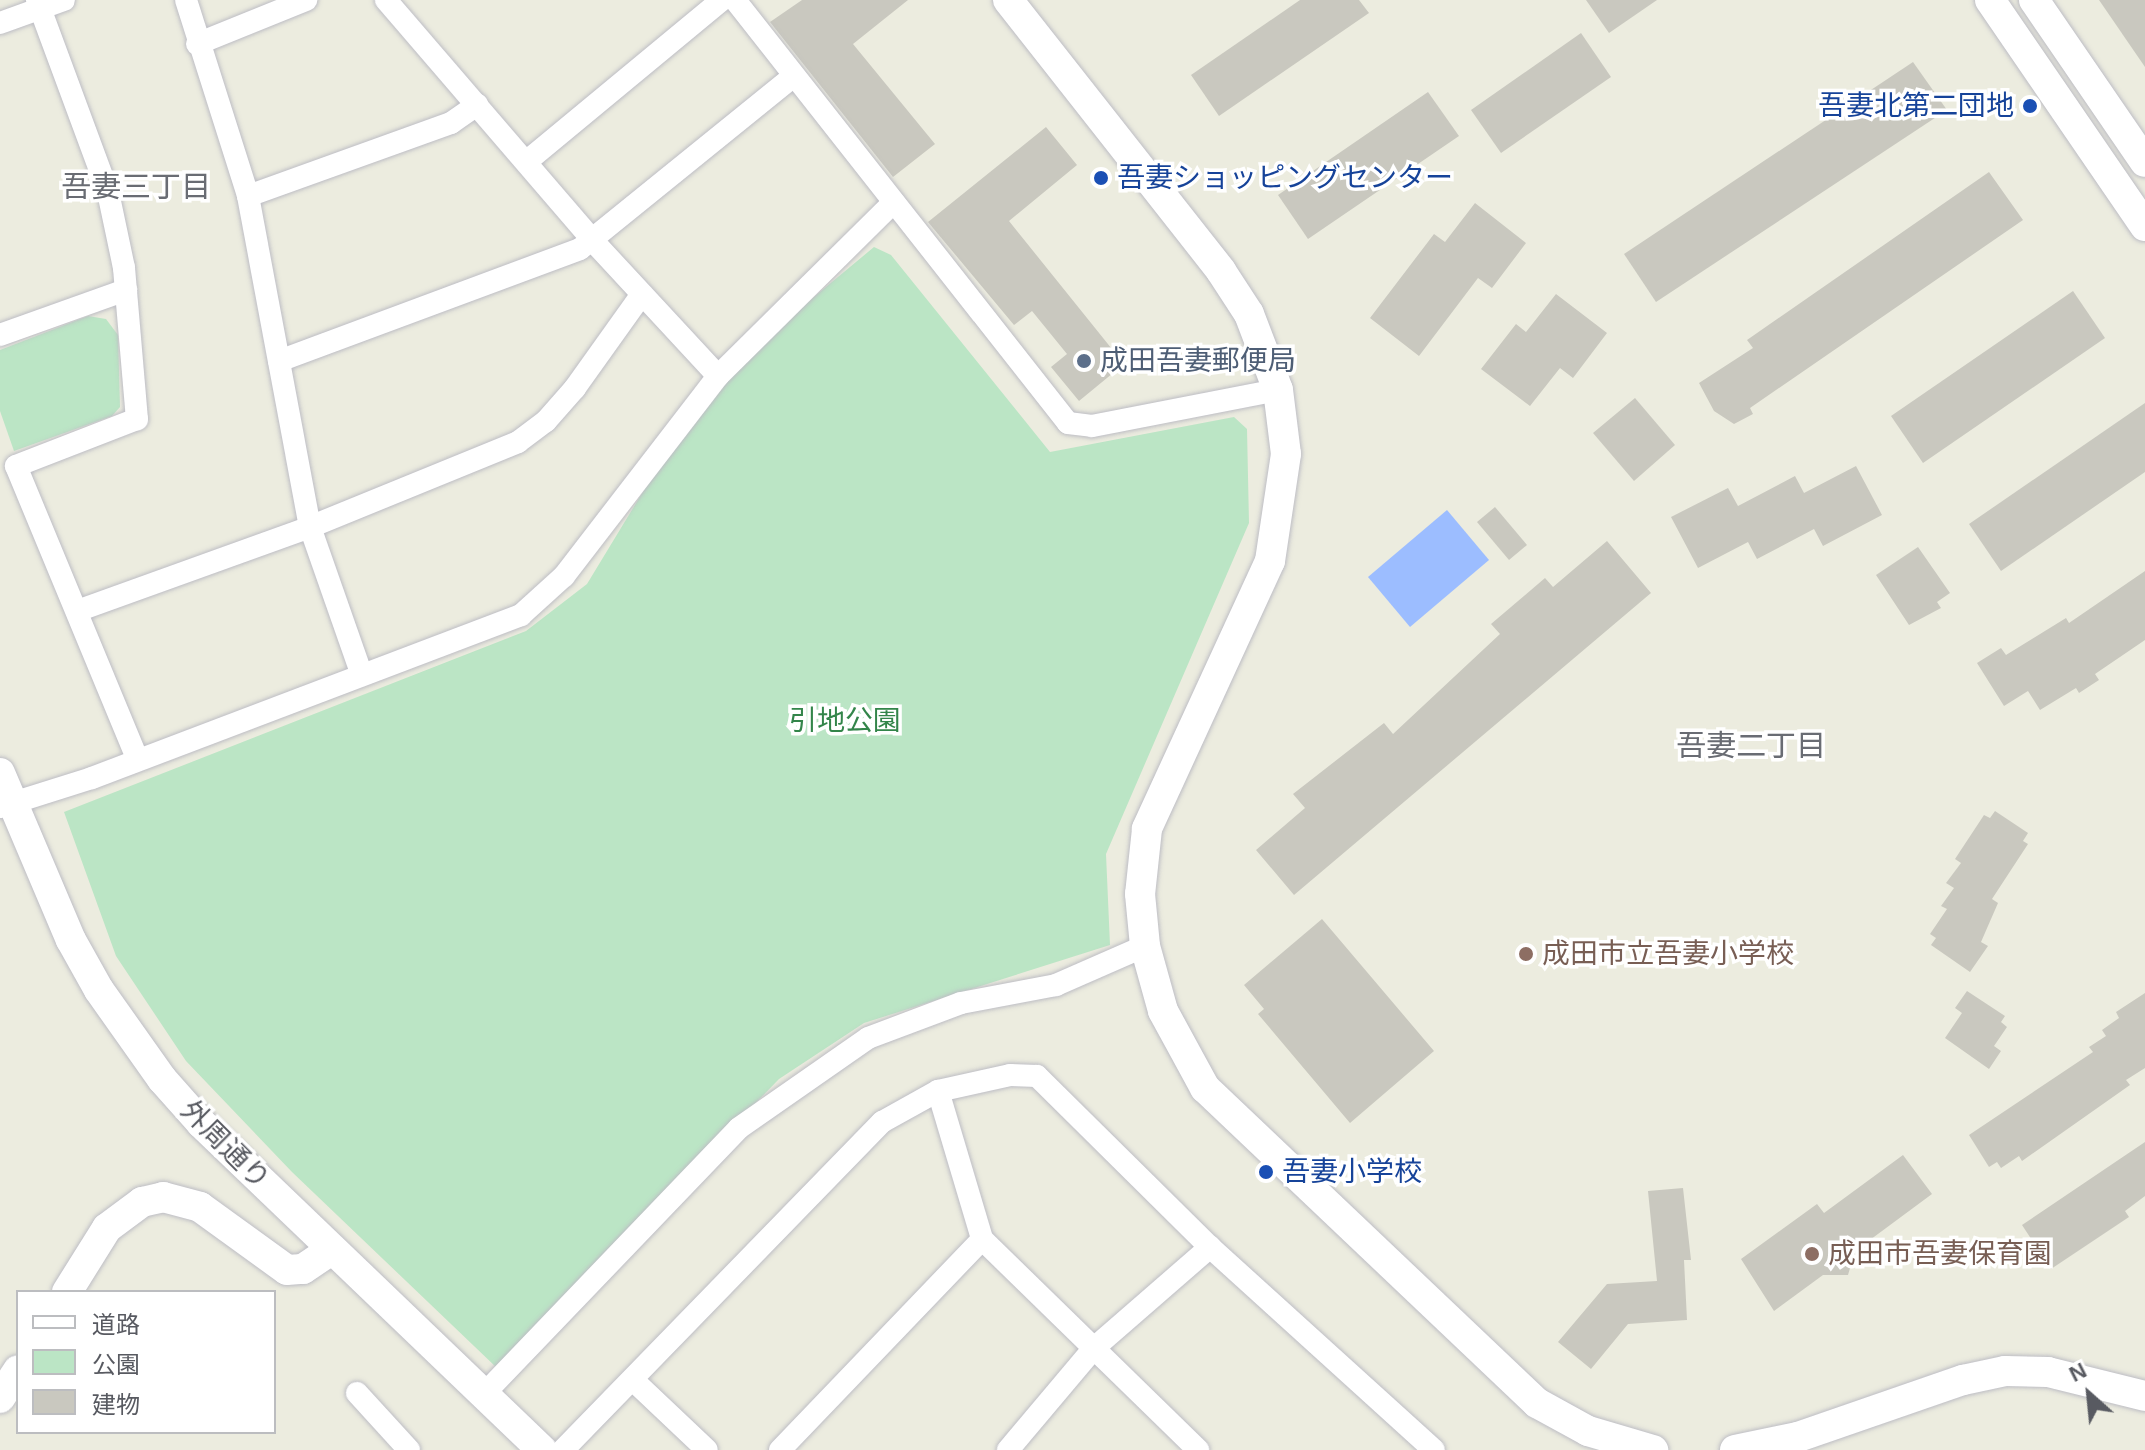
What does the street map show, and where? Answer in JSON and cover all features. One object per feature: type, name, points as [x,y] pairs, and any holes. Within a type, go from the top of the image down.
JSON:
[{"type":"street","points":[[0,23],[39,4],[64,0]]},
{"type":"street","points":[[186,0],[197,44],[248,196],[310,527],[361,673]]},
{"type":"street","points":[[197,44],[306,0]]},
{"type":"street","points":[[386,0],[593,241],[718,376]]},
{"type":"street","points":[[526,162],[722,0]]},
{"type":"street","points":[[735,0],[1068,423],[1092,426],[1278,390]]},
{"type":"street","points":[[1008,0],[1221,271],[1249,314],[1278,390],[1286,454],[1270,561],[1147,829],[1140,894],[1145,946],[1163,1011],[1205,1088],[1537,1403],[1588,1431],[1653,1450]]},
{"type":"street","points":[[1990,0],[2145,226]]},
{"type":"street","points":[[2034,0],[2145,162]]},
{"type":"street","points":[[39,4],[108,192],[126,290],[137,419],[16,466],[138,760]]},
{"type":"street","points":[[279,361],[593,241],[794,76]]},
{"type":"street","points":[[248,196],[451,123],[477,105]]},
{"type":"street","points":[[6,804],[138,760],[361,673],[521,615],[564,576],[718,376],[894,202]]},
{"type":"street","points":[[0,335],[126,290]]},
{"type":"street","points":[[77,611],[310,527],[518,442],[556,410],[642,294]]},
{"type":"street","name":"外周通り","points":[[0,773],[6,804],[71,940],[129,1033],[201,1123],[542,1450]]},
{"type":"street","points":[[484,1394],[739,1128],[868,1038],[961,1003],[1056,985],[1145,946]]},
{"type":"street","points":[[563,1450],[634,1381],[778,1223],[882,1122],[938,1091],[1010,1075],[1037,1076],[1210,1247],[1432,1449]]},
{"type":"street","points":[[938,1091],[982,1239],[1198,1450]]},
{"type":"street","points":[[68,1290],[107,1228],[142,1202],[163,1197],[200,1207],[287,1270],[303,1269],[331,1250]]},
{"type":"street","points":[[780,1450],[982,1239]]},
{"type":"street","points":[[1008,1450],[1094,1348],[1210,1247]]},
{"type":"street","points":[[1735,1450],[1798,1437],[1963,1380],[2005,1371],[2048,1372],[2145,1396]]},
{"type":"street","points":[[0,1398],[16,1373]]},
{"type":"street","points":[[634,1381],[707,1450]]},
{"type":"street","points":[[357,1393],[409,1450]]},
{"type":"green space","name":"引地公園","points":[[874,247],[891,255],[1050,452],[1234,417],[1247,429],[1249,523],[1106,854],[1110,945],[864,1023],[779,1079],[497,1368],[292,1172],[186,1061],[116,956],[64,812],[526,631],[587,584],[681,429],[761,341]]},
{"type":"green space","points":[[88,316],[106,319],[118,335],[120,407],[112,416],[14,451],[0,411],[0,350]]},
{"type":"water","points":[[1447,510],[1489,560],[1410,627],[1368,577]]},
{"type":"building","points":[[802,0],[908,0],[853,44],[935,144],[893,177],[770,22]]},
{"type":"building","points":[[1300,0],[1359,0],[1369,13],[1219,116],[1191,75]]},
{"type":"building","points":[[1586,0],[1657,0],[1609,33]]},
{"type":"building","points":[[2099,0],[2145,0],[2145,67]]},
{"type":"building","points":[[1581,33],[1611,77],[1501,153],[1471,110]]},
{"type":"building","points":[[1913,62],[1947,110],[1656,302],[1624,254]]},
{"type":"building","points":[[1428,92],[1459,136],[1308,239],[1278,195]]},
{"type":"building","points":[[1046,127],[1077,165],[1009,221],[1124,364],[1079,401],[1051,367],[1067,354],[1032,311],[1014,325],[928,222]]},
{"type":"building","points":[[1989,172],[2023,220],[1750,408],[1753,414],[1734,424],[1714,411],[1699,383],[1753,348],[1747,340]]},
{"type":"building","points":[[1475,203],[1526,243],[1492,288],[1478,278],[1419,356],[1370,318],[1434,234],[1445,242]]},
{"type":"building","points":[[2073,291],[2105,338],[1923,463],[1891,416]]},
{"type":"building","points":[[1556,294],[1607,333],[1573,378],[1560,368],[1530,406],[1481,369],[1516,324],[1526,332]]},
{"type":"building","points":[[1635,398],[1675,445],[1634,481],[1593,433]]},
{"type":"building","points":[[2145,403],[2145,472],[2001,571],[1969,524]]},
{"type":"building","points":[[1856,466],[1882,515],[1823,546],[1814,529],[1757,559],[1748,542],[1698,568],[1671,517],[1728,488],[1738,506],[1795,476],[1804,493]]},
{"type":"building","points":[[1495,507],[1527,545],[1509,560],[1477,522]]},
{"type":"building","points":[[1607,541],[1651,593],[1294,895],[1256,850],[1305,808],[1293,794],[1384,723],[1393,734],[1500,634],[1491,624],[1545,578],[1553,587]]},
{"type":"building","points":[[1918,547],[1950,593],[1937,602],[1941,608],[1909,625],[1876,575]]},
{"type":"building","points":[[2145,571],[2145,640],[2095,674],[2099,680],[2079,693],[2076,688],[2040,710],[2028,691],[2004,706],[1977,663],[2001,648],[2006,655],[2066,618],[2069,623]]},
{"type":"building","points":[[1995,811],[2028,833],[2023,841],[2028,844],[1992,899],[1998,903],[1981,942],[1988,946],[1970,972],[1931,945],[1936,938],[1930,934],[1947,909],[1941,906],[1954,888],[1946,883],[1961,863],[1955,859],[1984,815],[1990,818]]},
{"type":"building","points":[[1322,919],[1434,1051],[1350,1123],[1258,1014],[1264,1009],[1244,985]]},
{"type":"building","points":[[1967,991],[2005,1016],[2001,1022],[2007,1027],[1994,1046],[2001,1051],[1989,1069],[1945,1038],[1962,1013],[1955,1008]]},
{"type":"building","points":[[2145,993],[2145,1068],[2126,1080],[2130,1085],[2022,1161],[2019,1156],[2001,1168],[1997,1162],[1989,1167],[1969,1135],[2093,1052],[2089,1047],[2106,1036],[2102,1030],[2119,1018],[2116,1012]]},
{"type":"building","points":[[2145,1142],[2145,1196],[2125,1211],[2129,1217],[2051,1269],[2022,1225]]},
{"type":"building","points":[[1903,1155],[1932,1194],[1855,1251],[1848,1275],[1823,1275],[1774,1311],[1741,1259],[1817,1204],[1824,1213]]},
{"type":"building","points":[[1683,1188],[1691,1260],[1684,1260],[1687,1320],[1628,1324],[1591,1369],[1558,1342],[1607,1284],[1657,1281],[1648,1191]]},
{"type":"place","name":"吾妻北第二団地","points":[[2030,106]]},
{"type":"place","name":"吾妻ショッピングセンター","points":[[1101,178]]},
{"type":"place","name":"成田吾妻郵便局","points":[[1084,361]]},
{"type":"place","name":"成田市立吾妻小学校","points":[[1526,954]]},
{"type":"place","name":"吾妻小学校","points":[[1266,1172]]},
{"type":"place","name":"成田市吾妻保育園","points":[[1812,1254]]},
{"type":"district","name":"吾妻三丁目","points":[[136,187]]},
{"type":"district","name":"吾妻二丁目","points":[[1751,746]]}]
